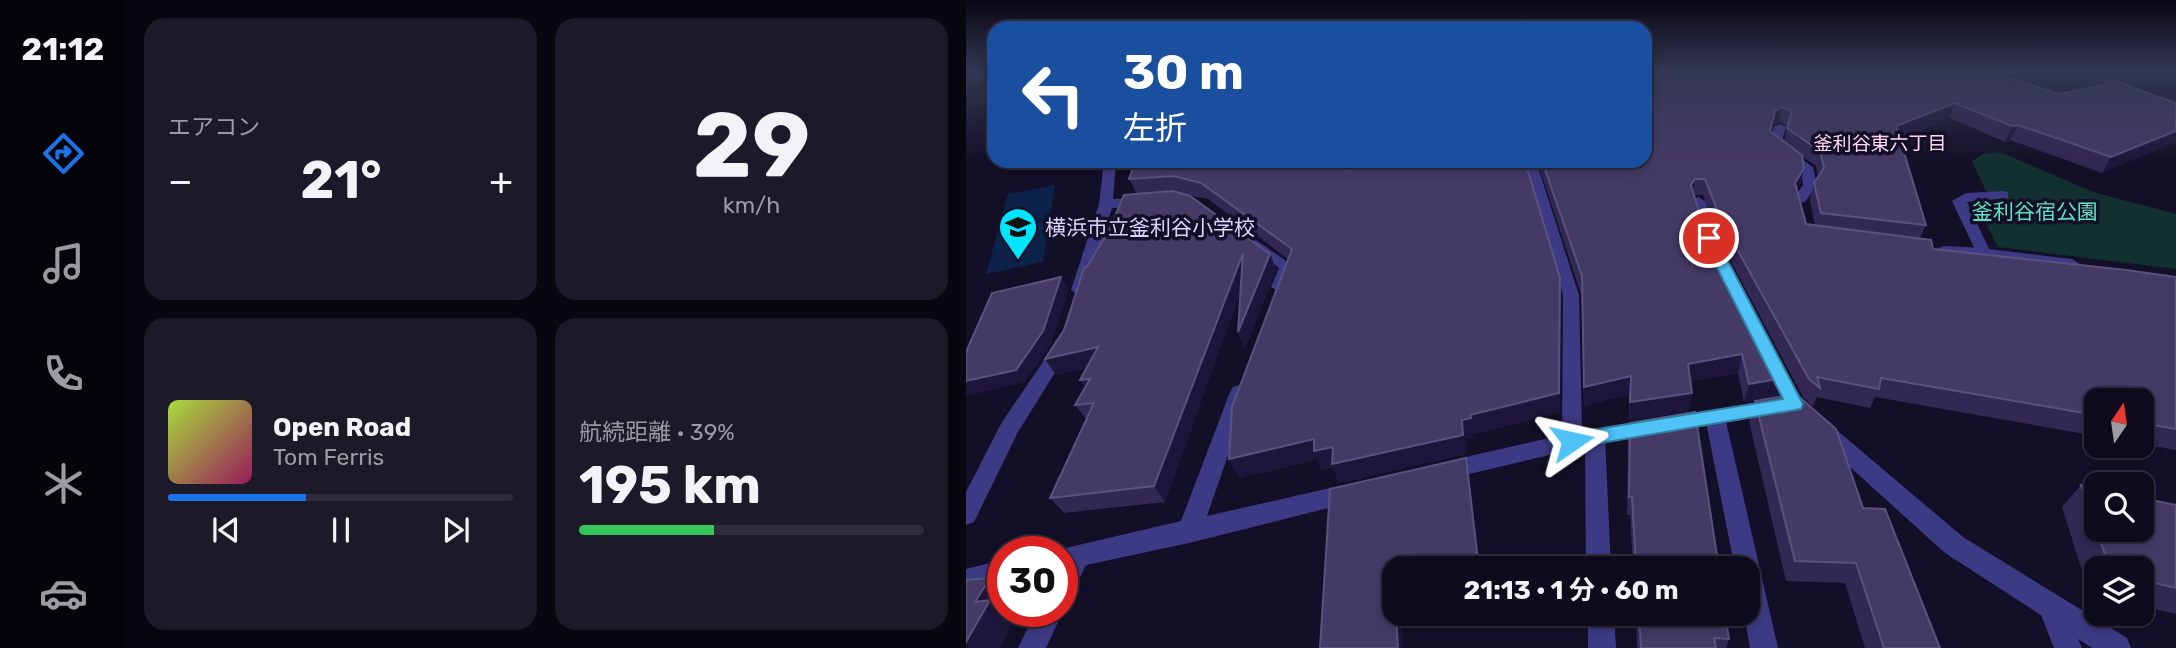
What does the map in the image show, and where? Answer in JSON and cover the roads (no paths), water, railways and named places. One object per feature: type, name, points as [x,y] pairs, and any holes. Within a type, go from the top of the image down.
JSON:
[{"type":"street","points":[[1780,127],[1775,145],[1807,167],[1810,185],[1801,205]]},
{"type":"street","points":[[1073,311],[1106,204],[1109,168]]},
{"type":"street","points":[[1346,168],[1349,180],[1377,176]]},
{"type":"street","points":[[1532,168],[1571,295],[1572,441]]},
{"type":"street","points":[[1983,253],[1959,201],[1966,197],[2003,195]]},
{"type":"street","points":[[1106,204],[1156,201]]},
{"type":"street","points":[[1698,201],[1709,238],[1724,268]]},
{"type":"street","points":[[1234,228],[1287,267],[1273,305]]},
{"type":"street","points":[[1932,251],[1983,253],[2093,267]]},
{"type":"street","points":[[966,515],[1009,428],[1063,345],[1066,334]]},
{"type":"street","points":[[1765,347],[1794,404],[1954,545],[2117,648]]},
{"type":"street","points":[[1188,532],[1245,381]]},
{"type":"street","points":[[1427,475],[1595,436],[1794,404]]},
{"type":"street","points":[[1715,417],[1745,556]]},
{"type":"street","points":[[1595,436],[1599,556]]},
{"type":"street","points":[[1078,556],[1374,488]]},
{"type":"street","points":[[966,580],[987,575]]},
{"type":"street","points":[[2049,604],[2068,648]]},
{"type":"street","points":[[1760,625],[1765,648]]},
{"type":"street","points":[[1601,626],[1602,648]]},
{"type":"street","points":[[1032,648],[1042,627]]},
{"type":"water","points":[[1055,185],[1043,262],[986,274],[1008,194]]},
{"type":"place","name":"横浜市立釜利谷小学校","points":[[1018,261]]},
{"type":"district","name":"釜利谷東六丁目","points":[[1880,143]]},
{"type":"park label","name":"釜利谷宿公園","points":[[2035,211]]}]
